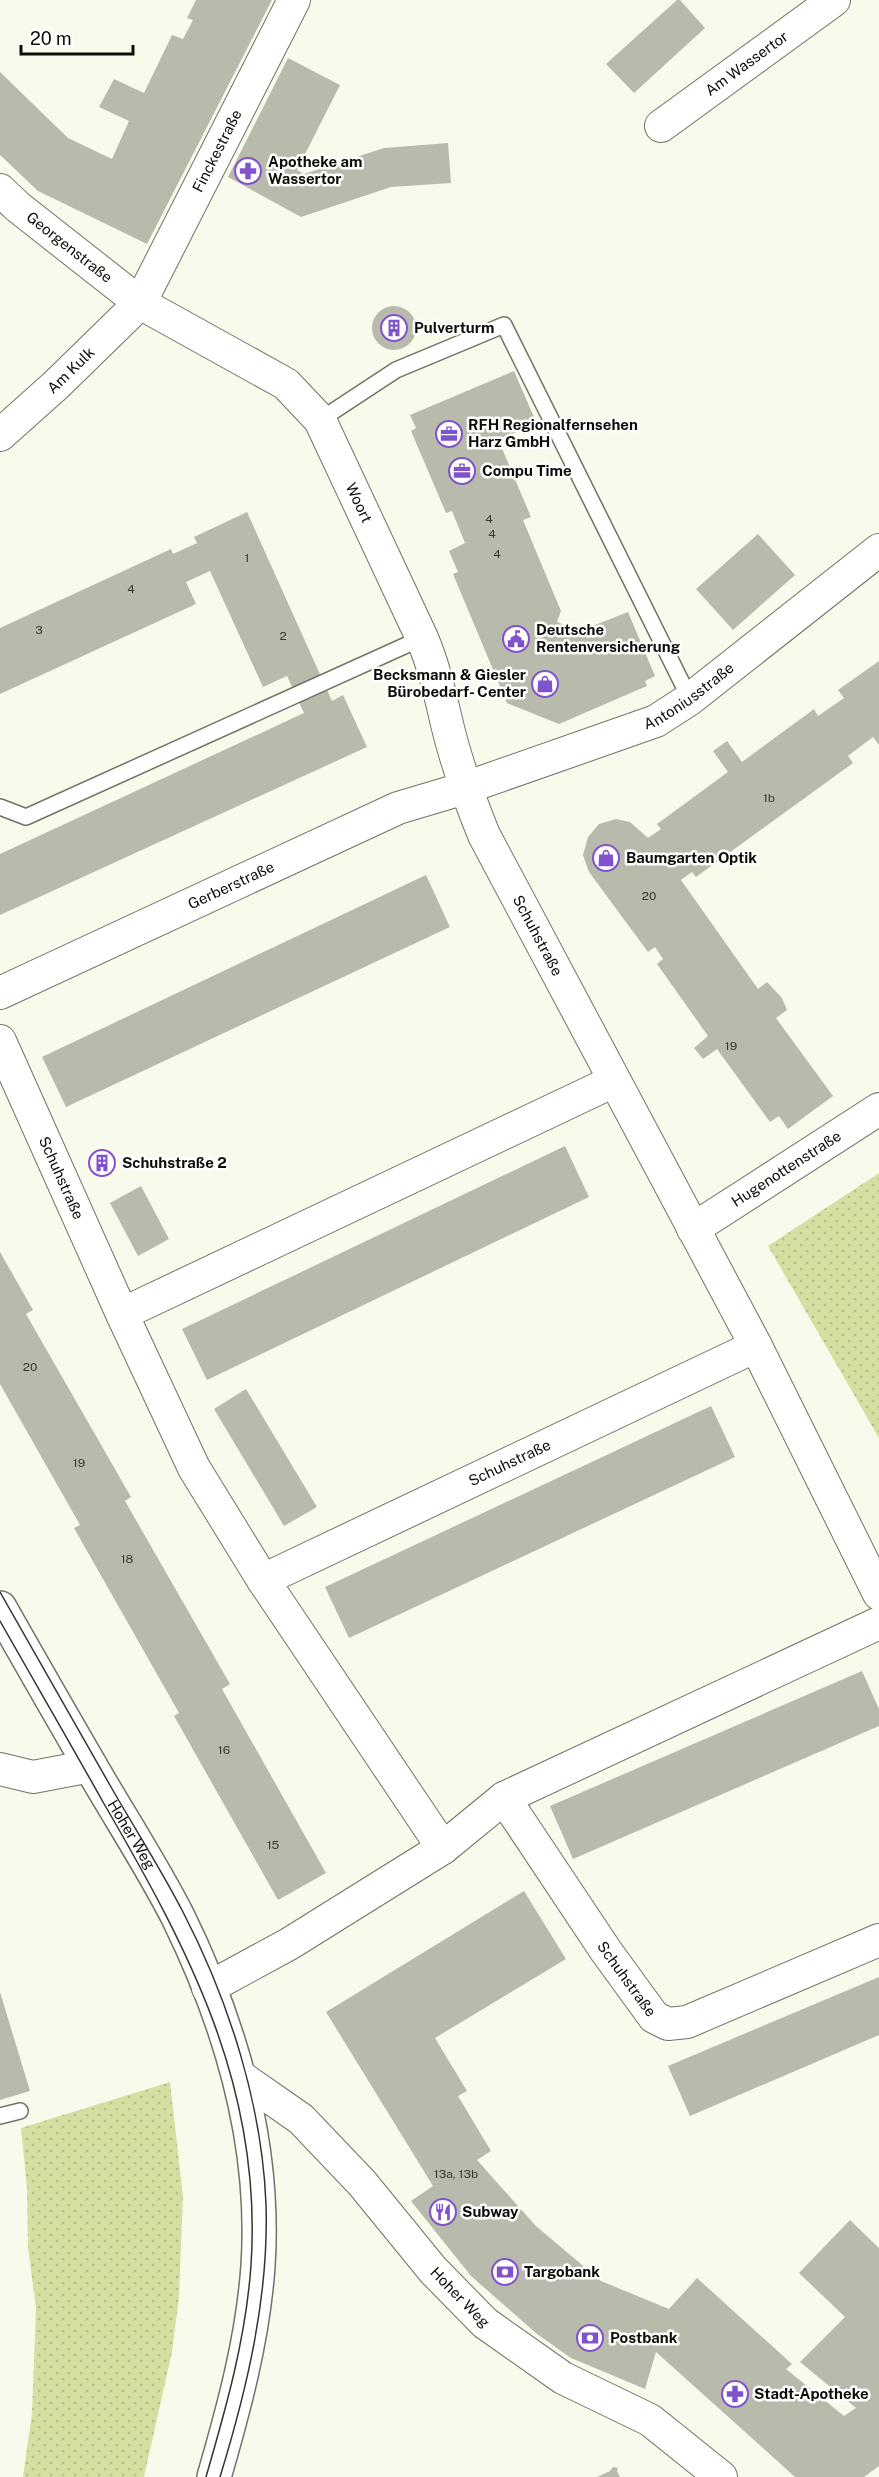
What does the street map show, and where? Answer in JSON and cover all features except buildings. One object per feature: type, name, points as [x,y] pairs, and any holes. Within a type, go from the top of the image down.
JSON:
[{"type":"street","name":"Finckestraße","points":[[140,303],[294,0]]},
{"type":"street","name":"Am Wassertor","points":[[661,126],[834,0]]},
{"type":"street","name":"Georgenstraße","points":[[0,190],[18,207],[140,303]]},
{"type":"street","name":"Woort","points":[[140,303],[286,384],[320,420],[435,670],[465,788]]},
{"type":"street","name":"Am Kulk","points":[[0,435],[56,385],[140,303]]},
{"type":"street","name":"Antoniusstraße","points":[[465,788],[656,721],[690,699],[879,550]]},
{"type":"street","name":"Gerberstraße","points":[[0,993],[398,808],[465,788]]},
{"type":"street","name":"Schuhstraße","points":[[465,788],[484,835],[756,1346],[879,1594]]},
{"type":"street","name":"Schuhstraße","points":[[0,1041],[122,1314],[194,1468],[263,1580],[443,1848]]},
{"type":"street","points":[[122,1314],[614,1081]]},
{"type":"street","name":"Hugenottenstraße","points":[[693,1229],[877,1113]]},
{"type":"street","name":"Schuhstraße","points":[[263,1580],[756,1346]]},
{"type":"street","name":"Hoher Weg","points":[[0,1608],[169,1901],[208,1988],[238,2075],[253,2147],[258,2201],[258,2265],[250,2332],[230,2421],[214,2477]]},
{"type":"street","points":[[208,1988],[289,1944],[443,1848],[504,1798],[879,1623]]},
{"type":"street","points":[[0,1769],[33,1777],[91,1766]]},
{"type":"street","name":"Schuhstraße","points":[[504,1798],[606,1951],[654,2017],[668,2024],[687,2022],[879,1940]]},
{"type":"street","name":"Hoher Weg","points":[[238,2075],[301,2119],[362,2183],[433,2270],[484,2323],[563,2378],[650,2420],[721,2477]]},
{"type":"lane","points":[[320,420],[396,370],[504,325],[690,699]]},
{"type":"lane","points":[[0,807],[26,817],[422,638]]},
{"type":"lane","points":[[0,2116],[20,2111]]},
{"type":"green space","points":[[879,1173],[879,1438],[768,1246]]},
{"type":"green space","points":[[170,2082],[183,2196],[179,2297],[172,2352],[144,2477],[23,2477],[32,2413],[36,2308],[28,2248],[27,2187],[21,2128]]},
{"type":"tram line","points":[[0,1592],[183,1912],[215,1981],[250,2091],[258,2129],[266,2204],[264,2274],[247,2376],[220,2477]]},
{"type":"tram line","points":[[0,1621],[164,1912],[191,1967],[214,2023],[232,2080],[245,2139],[252,2200],[251,2265],[240,2346],[206,2477]]},
{"type":"place","name":"Apotheke am Wassertor","points":[[248,171]]},
{"type":"place","name":"Pulverturm","points":[[394,328]]},
{"type":"place","name":"RFH Regionalfernsehen Harz GmbH","points":[[449,434]]},
{"type":"place","name":"Compu Time","points":[[462,471]]},
{"type":"place","name":"Deutsche Rentenversicherung","points":[[516,639]]},
{"type":"place","name":"Becksmann & Giesler Bürobedarf- Center","points":[[545,684]]},
{"type":"place","name":"Baumgarten Optik","points":[[606,858]]},
{"type":"place","name":"Schuhstraße 2","points":[[102,1163]]},
{"type":"place","name":"Subway","points":[[443,2212]]},
{"type":"place","name":"Targobank","points":[[505,2272]]},
{"type":"place","name":"Postbank","points":[[590,2338]]},
{"type":"place","name":"Stadt-Apotheke","points":[[735,2394]]}]
